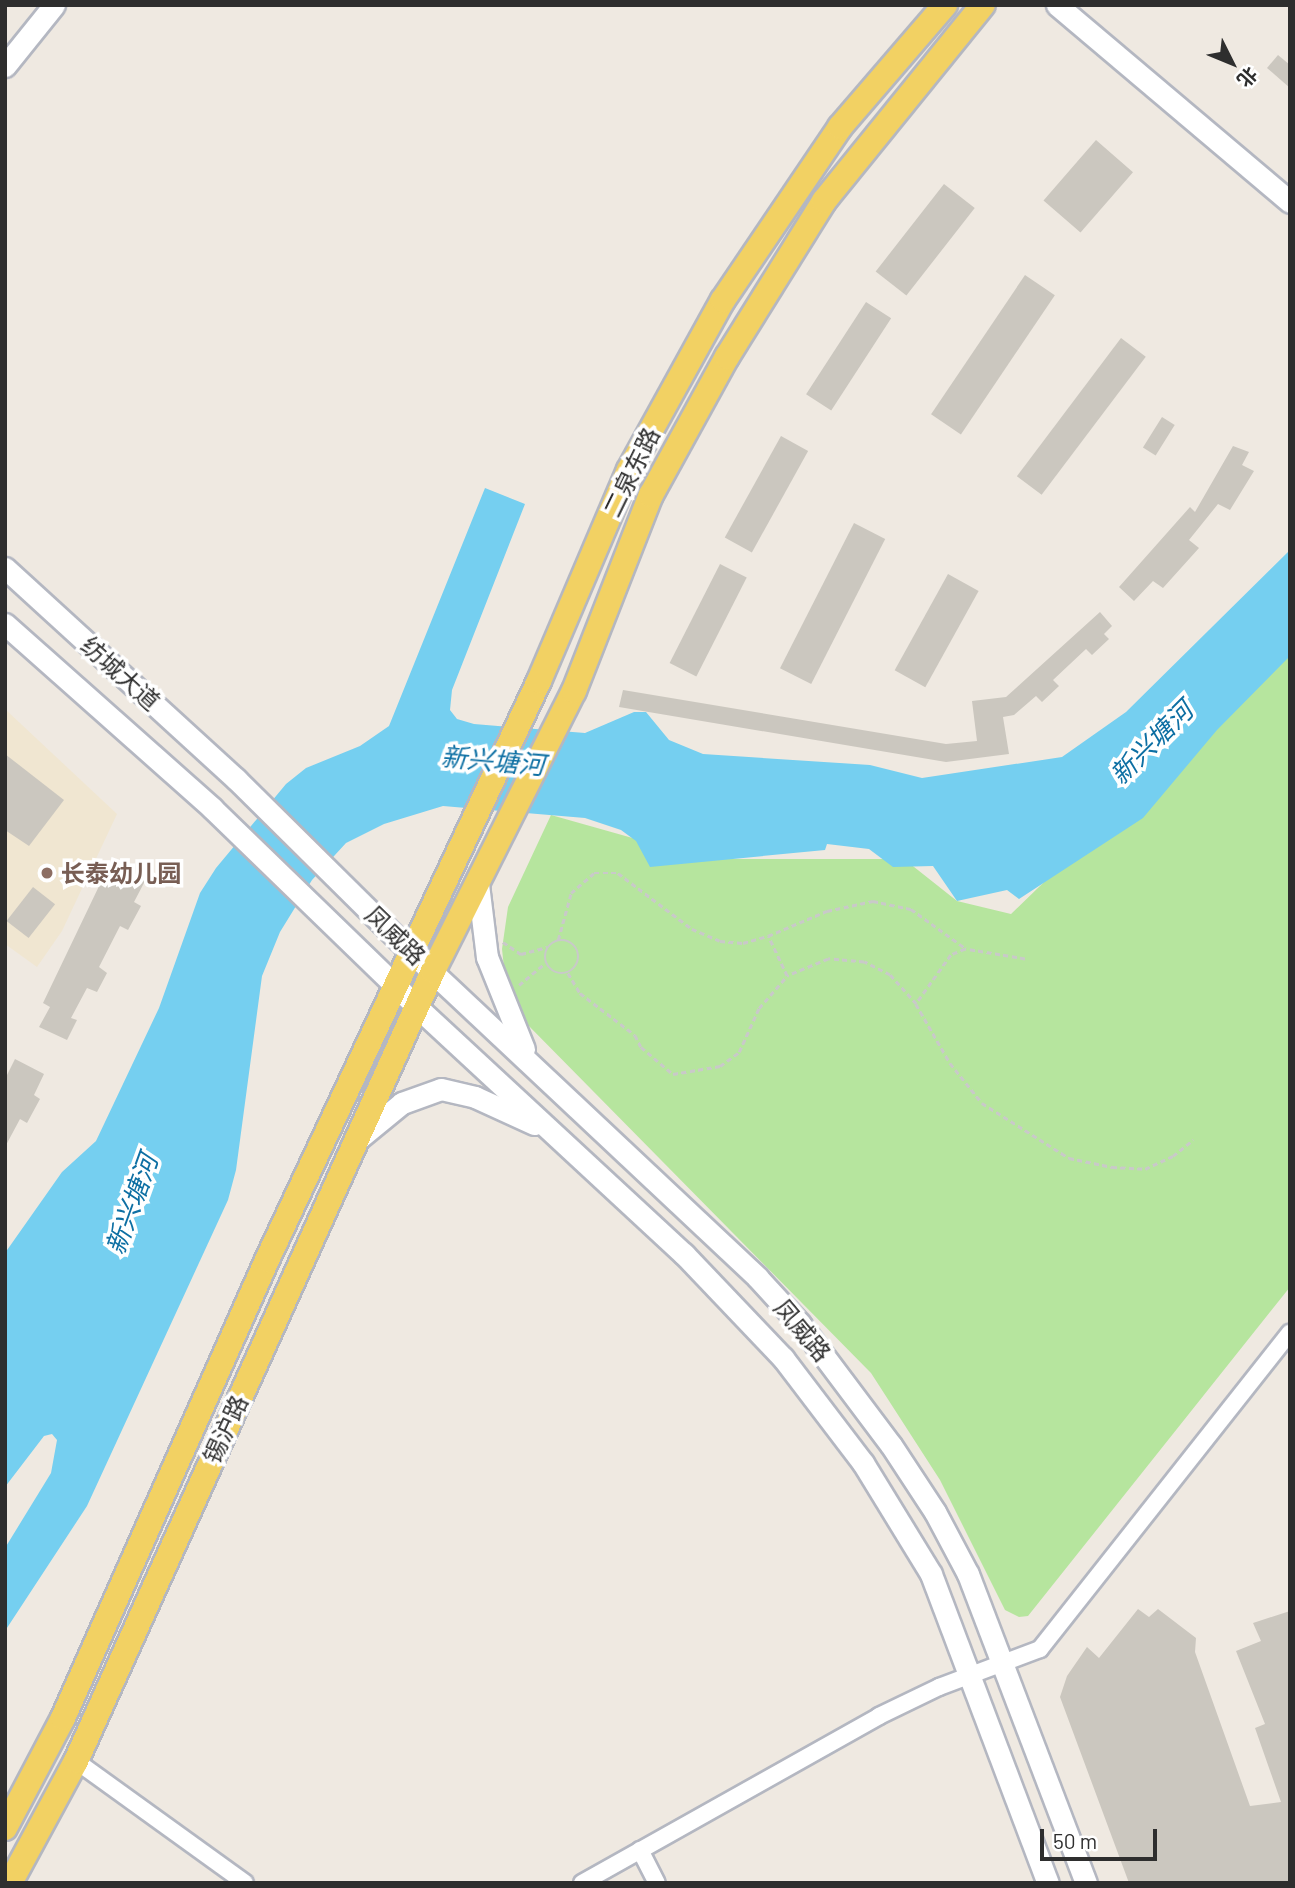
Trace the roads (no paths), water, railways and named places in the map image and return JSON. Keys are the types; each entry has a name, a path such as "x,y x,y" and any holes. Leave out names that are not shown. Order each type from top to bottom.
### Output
{"main road":[{"path":"5,66 54,5"},
{"name":"二泉东路","path":"395,985 409,950 443,885 539,681 629,470 723,300 840,127 945,5"},
{"name":"二泉东路","path":"433,971 574,691 650,495 727,357 824,201 983,5"},
{"path":"1057,5 1290,202"},
{"name":"纺城大道","path":"5,568 236,779 354,894"},
{"name":"纺城大道","path":"5,624 212,808 331,924"},
{"path":"478,884 486,957 502,1002 533,1066"},
{"name":"凤威路","path":"354,894 409,950 757,1277 843,1378 935,1512 968,1574 1004,1661 1086,1883"},
{"name":"凤威路","path":"331,924 732,1300 827,1413 901,1521 931,1574 1048,1883"},
{"name":"锡沪路","path":"10,1883 76,1761 433,971"},
{"name":"锡沪路","path":"5,1828 63,1717 395,985"},
{"path":"356,1141 402,1102 441,1089 475,1097 553,1133"}],"street":[{"path":"582,1883 879,1716 969,1675 1040,1649 1290,1332"},
{"path":"76,1761 245,1883"},
{"path":"640,1850 657,1883"}],"water":[{"name":"新兴塘河","path":"485,488 525,504 452,690 450,710 457,719 474,724 585,733 634,712 646,712 669,740 703,754 870,765 922,778 1062,757 1126,712 1290,550 1290,656 1217,730 1143,818 1019,899 1007,890 957,901 933,866 893,867 869,849 827,844 825,850 650,867 636,841 621,830 585,818 443,806 384,824 346,843 312,880 280,932 262,976 236,1170 228,1200 87,1506 5,1631 5,1548 51,1473 57,1440 52,1434 44,1436 5,1487 5,1253 62,1172 96,1141 159,1008 200,893 216,868 286,784 306,768 360,746 389,726"}],"place":[{"name":"长泰幼儿园","path":"47,873"}]}
